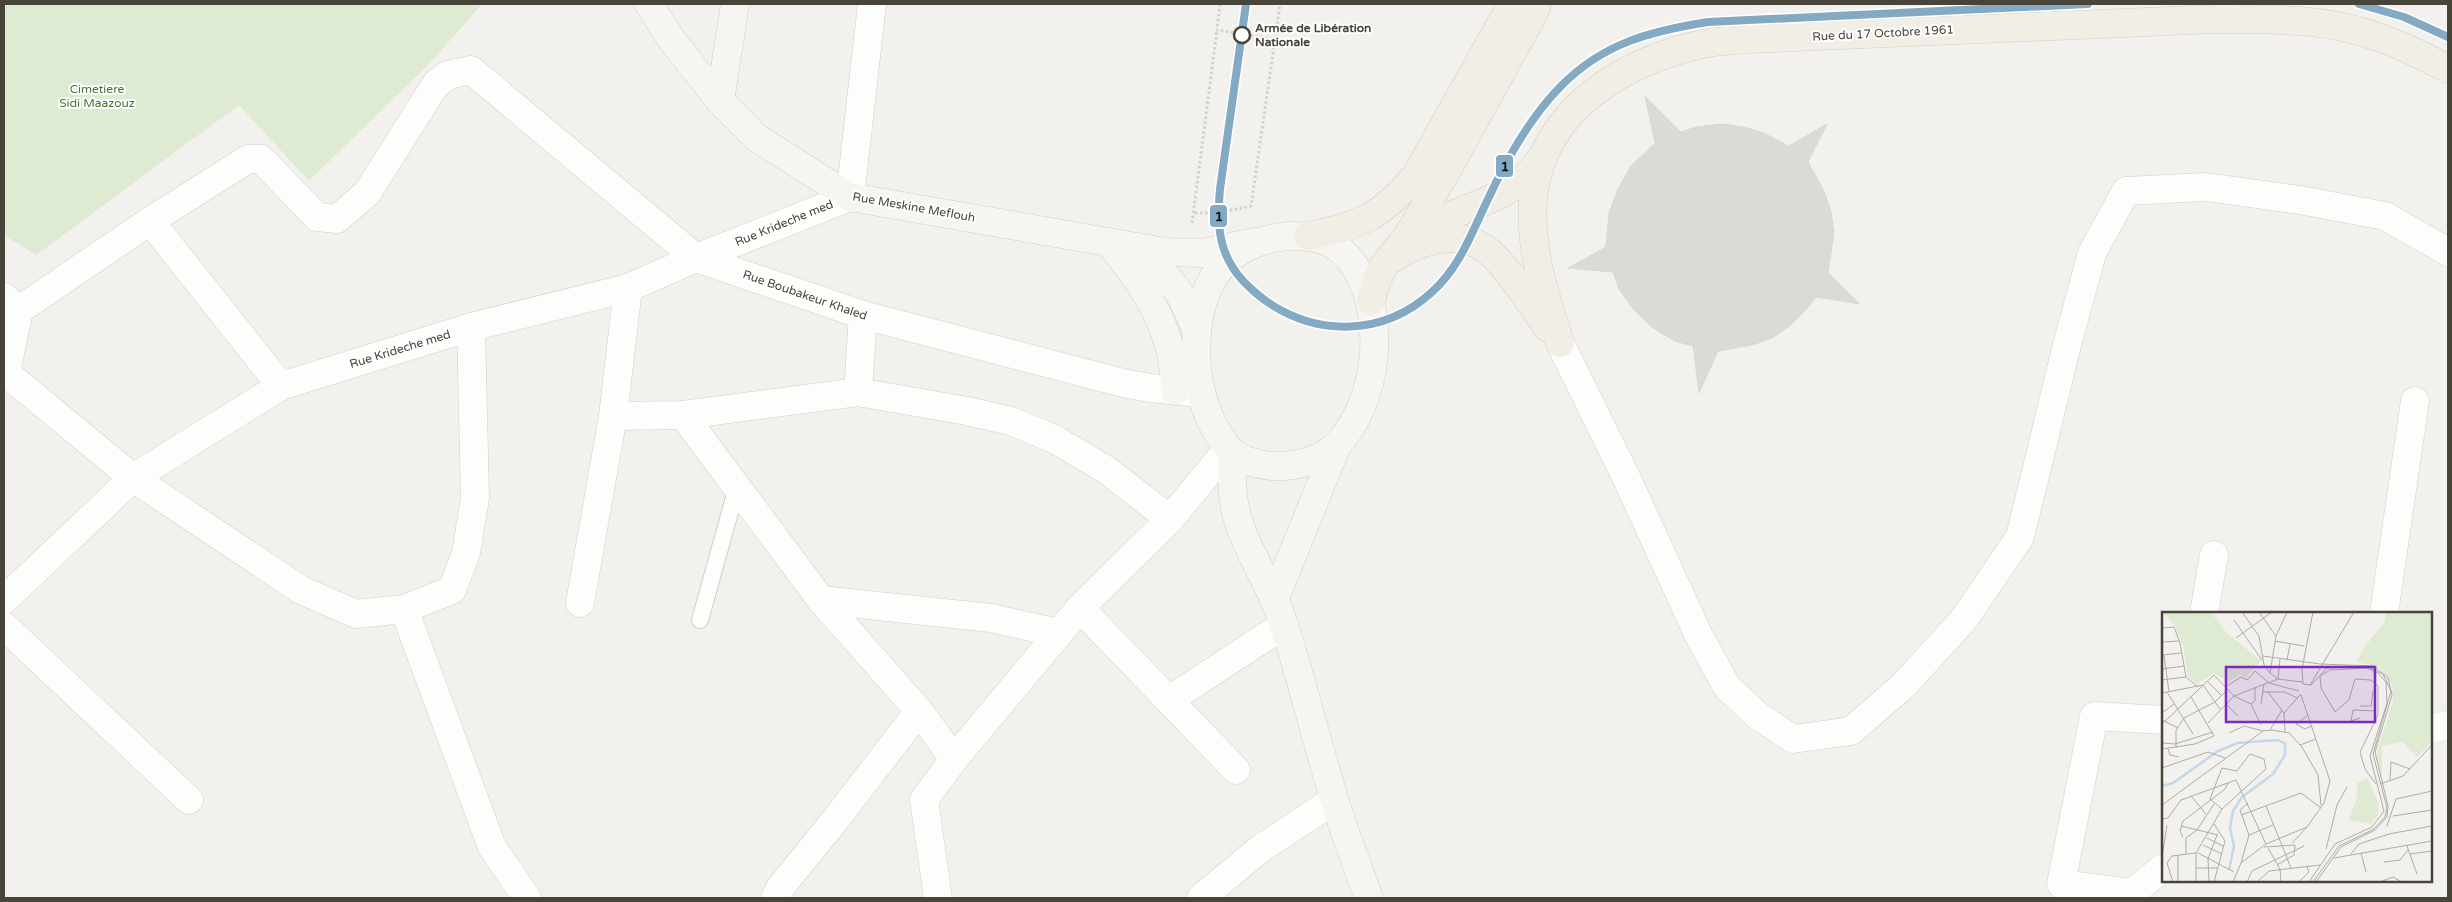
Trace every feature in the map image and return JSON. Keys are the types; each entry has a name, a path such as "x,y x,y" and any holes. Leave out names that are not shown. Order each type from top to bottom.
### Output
{"main road":[{"name":"Rue Meskine Meflouh","path":"650,4 672,39 720,101 757,138 850,197 1184,254 1203,253 1287,236 1308,236 1328,241 1343,251 1362,279 1371,301 1375,326 1375,349 1368,382 1353,423 1337,444"},
{"path":"720,101 735,4"},
{"path":"1308,236 1348,227 1365,220 1383,210 1400,195 1416,175 1512,4"},
{"path":"1371,301 1384,265 1406,238 1445,174 1536,11 1537,4"},
{"name":"Rue du 17 Octobre 1961","path":"1560,344 1545,295 1537,258 1533,223 1534,191 1544,156 1556,132 1574,109 1630,69 1655,58 1705,43 1749,39 2206,19 2272,19 2324,24 2375,35 2448,69"},
{"path":"1406,238 1427,224 1505,192 1523,180 1544,156"},
{"path":"1384,265 1403,251 1422,241 1453,240 1468,242 1485,249 1497,260 1560,344"},
{"name":"Rue Meskine Meflouh","path":"1108,242 1151,263 1170,278 1183,298 1198,336"},
{"path":"1108,242 1135,276 1166,332 1188,392 1231,452 1254,463 1287,466 1322,455 1337,444"},
{"path":"1188,392 1196,359 1202,302 1211,282 1229,259 1254,242"},
{"path":"1275,598 1337,444"},
{"path":"1231,452 1234,510 1253,559 1275,598 1334,800 1369,898"}],"street":[{"path":"850,197 872,4"},
{"name":"Rue Boubakeur Khaled","path":"150,221 248,159 261,159 317,217 337,219 367,193 436,84 448,75 471,70 696,258 864,315 1123,383 1188,392"},
{"path":"1560,344 1627,479 1699,636 1728,687 1757,715 1793,739 1851,730 1904,685 1964,619 2020,537 2067,345 2092,253 2126,191 2206,187 2300,200 2385,216 2448,252"},
{"name":"Rue Krideche med","path":"4,600 133,478 281,386 471,327 628,288 696,258 850,197"},
{"path":"281,386 150,221 11,304 5,374 133,478 301,590 356,614 404,609 452,590 466,552 475,498 471,327"},
{"path":"580,603 612,416 628,288"},
{"path":"858,392 864,315"},
{"path":"612,416 683,415 858,392 966,410 1011,421 1056,440 1105,469 1170,518"},
{"path":"2384,612 2416,401"},
{"path":"683,415 821,600 919,711 954,759"},
{"path":"938,898 924,800 954,759 1080,608 1170,518 1231,452"},
{"path":"2204,612 2214,555"},
{"path":"821,600 991,618 1058,633"},
{"path":"1080,608 1236,770"},
{"path":"404,609 492,847 527,898"},
{"path":"1169,700 1284,625"},
{"path":"4,626 189,800"},
{"path":"775,898 780,888 919,711"},
{"path":"2162,720 2094,716 2061,884 2132,893 2162,869"},
{"path":"2432,729 2448,724"},
{"path":"1201,898 1260,849 1334,800"}],"lane":[{"path":"700,620 737,488"}],"path":[{"path":"1184,254 1195,213 1220,4"},
{"path":"1195,213 1218,213 1251,206 1280,4"},
{"path":"1217,30 1275,39"}],"green space":[{"name":"Cimetiere Sidi Maazouz","path":"4,4 482,4 430,63 309,181 239,105 36,255 4,235"}],"building":[{"path":"1645,96 1681,132 1696,127 1722,124 1744,127 1764,133 1789,146 1827,124 1808,162 1824,191 1831,212 1834,233 1828,273 1860,304 1816,297 1790,326 1772,338 1752,345 1718,351 1699,393 1693,346 1675,341 1653,328 1634,310 1619,289 1613,272 1568,268 1606,247 1609,213 1618,189 1631,166 1655,143"}],"transit line":[{"name":"1","path":"1246,4 1220,189 1219,225 1224,251 1240,277 1266,301 1286,313 1307,321 1329,326 1350,327 1372,324 1393,317 1413,306 1442,282 1458,260 1511,153 1550,97 1578,71 1595,59 1629,41 1667,30 1708,22 2088,4"},
{"name":"1","path":"2359,4 2404,17 2448,37"}],"place":[{"name":"Armée de Libération Nationale","path":"1242,35"}]}
